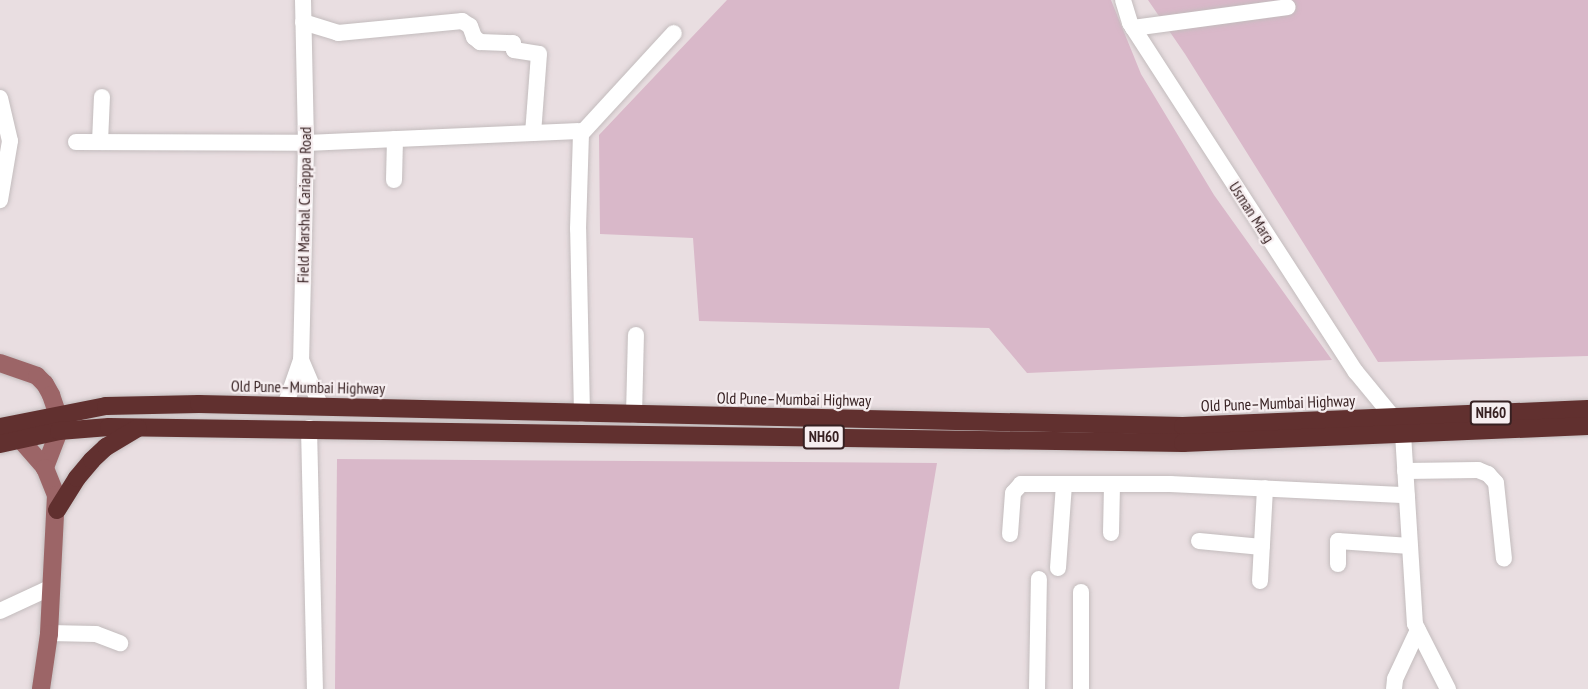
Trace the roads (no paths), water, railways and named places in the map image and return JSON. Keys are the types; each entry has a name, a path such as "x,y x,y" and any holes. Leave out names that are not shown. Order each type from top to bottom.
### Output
{"highway":[{"name":"Old Pune–Mumbai Highway","path":"0,444 13,430 59,423 106,406 199,404 321,406 582,414 1183,426 1588,409"},
{"name":"Old Pune–Mumbai Highway","path":"59,423 138,428 309,428 1183,443 1588,426"},
{"path":"57,510 77,478 92,460 106,447 138,428"}],"main road":[{"path":"0,363 37,376 45,384 59,423 45,468"},
{"path":"13,430 45,468 54,485 57,510 50,633 41,689"}],"street":[{"name":"Field Marshal Cariappa Road","path":"303,0 306,143 301,360 321,406"},
{"name":"Usman Marg","path":"1123,0 1133,28 1356,372 1393,417"},
{"path":"1133,28 1235,7 1288,8"},
{"path":"303,22 338,33 462,21 470,26 474,37 480,42 513,42 514,50 539,54 533,134"},
{"path":"582,414 578,229 579,156 582,131 674,33"},
{"path":"100,142 102,97"},
{"path":"0,98 10,141 0,200"},
{"path":"76,142 306,143 582,131"},
{"path":"394,180 395,139"},
{"path":"634,415 636,335"},
{"path":"285,406 301,360"},
{"path":"309,428 315,689"},
{"path":"1403,434 1415,624 1448,689"},
{"path":"1405,471 1478,470 1488,474 1496,483 1504,559"},
{"path":"1058,568 1064,484"},
{"path":"1010,534 1013,493 1017,486 1112,484 1407,495"},
{"path":"1111,533 1112,484"},
{"path":"1260,580 1265,488"},
{"path":"1338,564 1338,541 1410,546"},
{"path":"1199,542 1262,547"},
{"path":"1037,689 1039,579"},
{"path":"0,610 52,587"},
{"path":"1081,592 1081,689"},
{"path":"1394,689 1395,680 1418,630"},
{"path":"50,633 96,634 120,643"}]}
